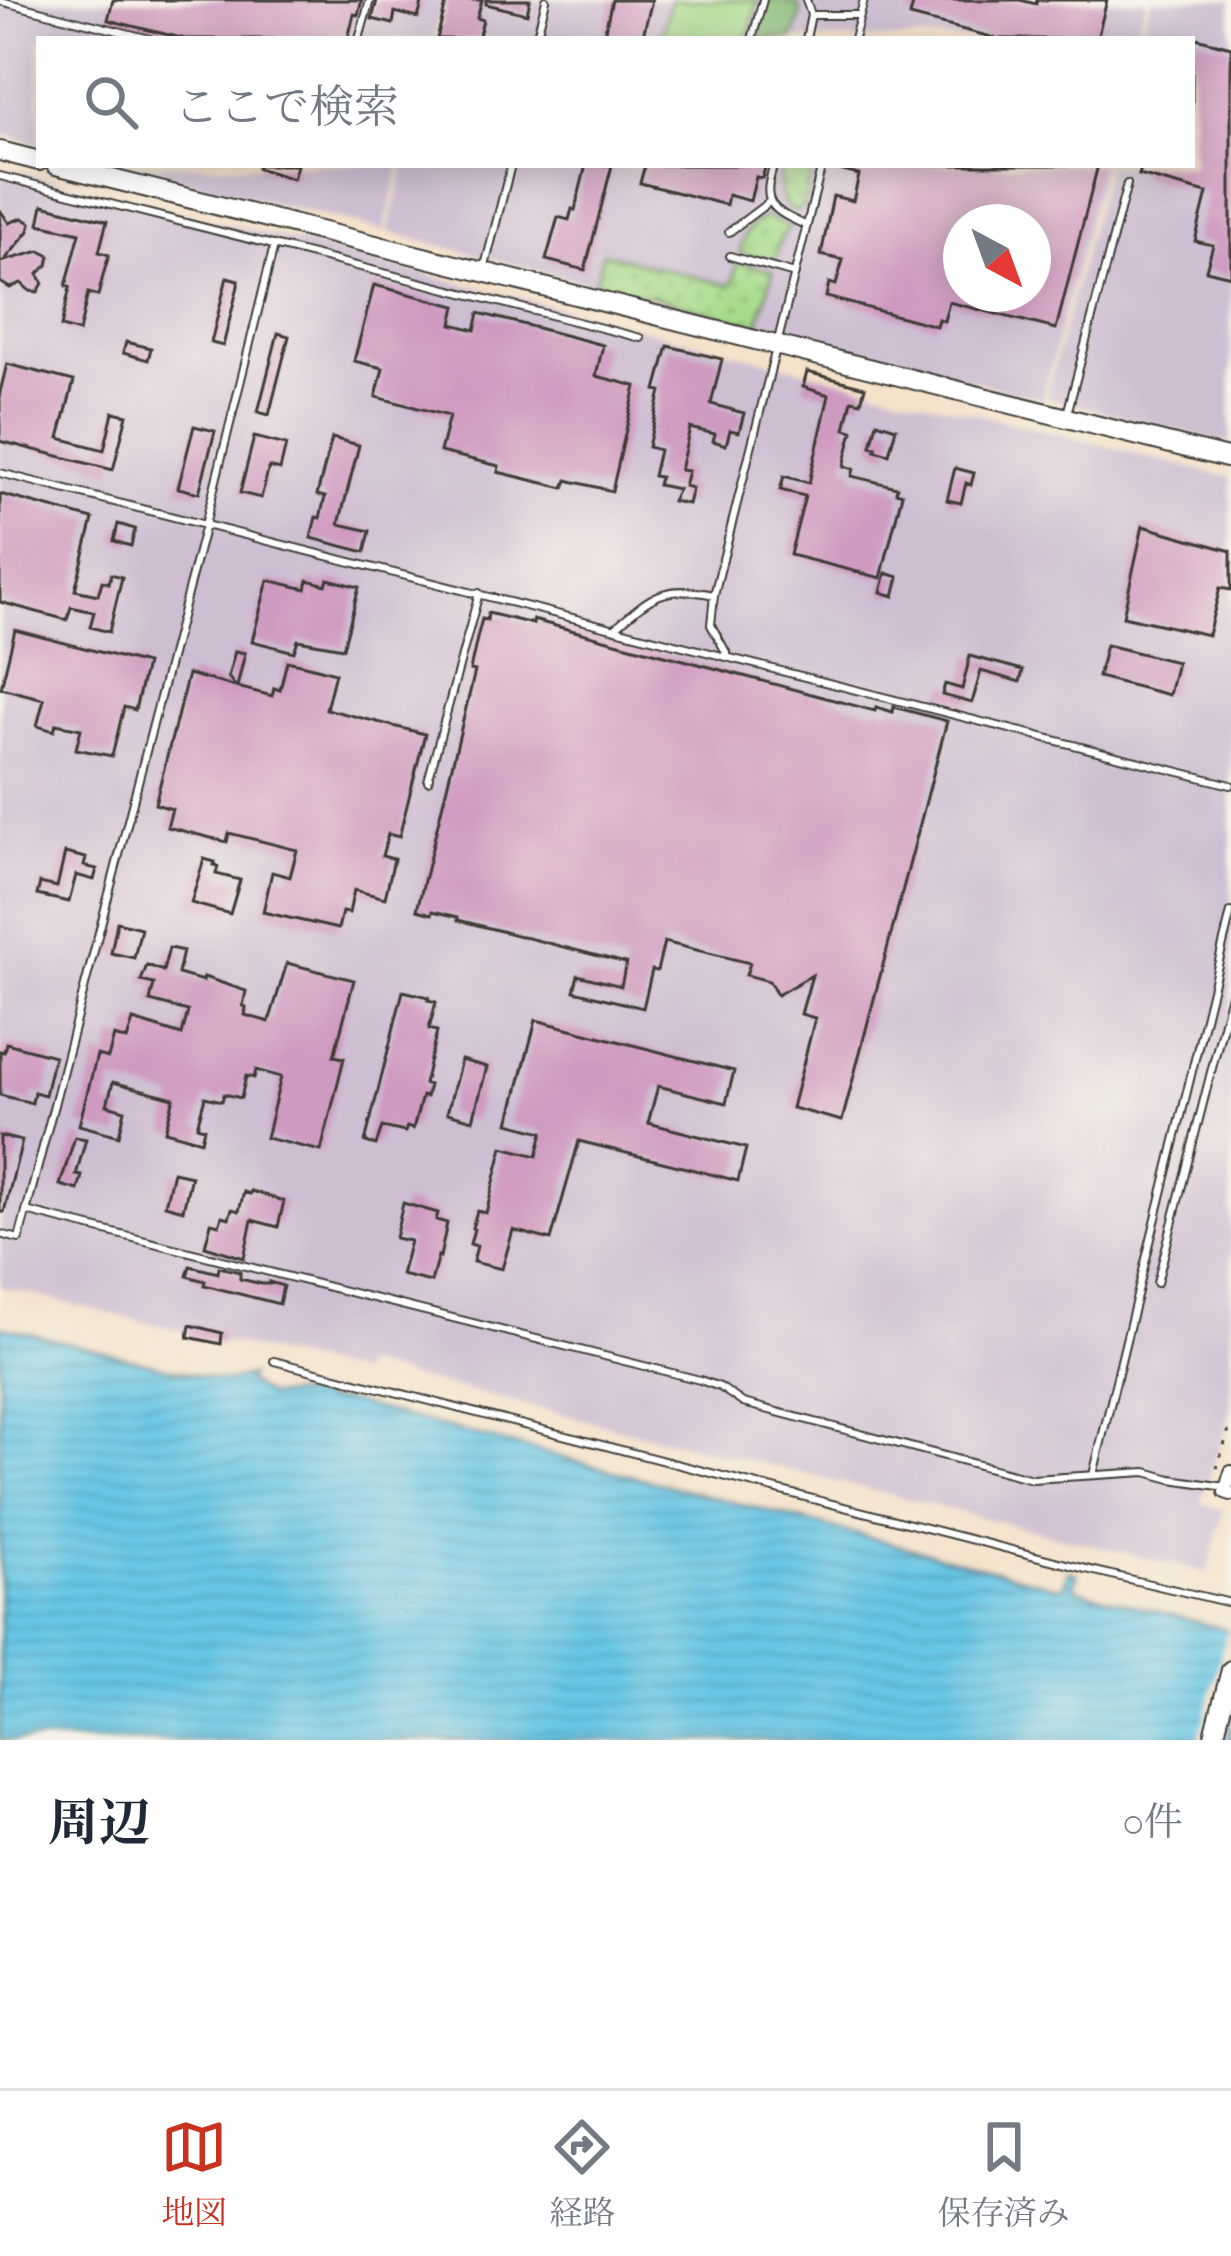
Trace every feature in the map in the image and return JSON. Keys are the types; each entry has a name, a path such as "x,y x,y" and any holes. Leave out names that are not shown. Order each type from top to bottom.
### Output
{"street":[{"path":"0,151 36,160"},
{"path":"68,168 1231,460"},
{"path":"1213,1740 1231,1670"}],"lane":[{"path":"360,36 370,0"},
{"path":"537,36 546,0"},
{"path":"753,36 763,0"},
{"path":"855,36 864,0"},
{"path":"0,1 138,36"},
{"path":"803,1 811,15 807,36"},
{"path":"811,15 860,15"},
{"path":"484,271 510,168"},
{"path":"773,168 766,188 769,202 807,226"},
{"path":"729,657 711,625 714,595 821,168"},
{"path":"0,176 641,338"},
{"path":"1066,417 1127,184"},
{"path":"729,232 769,202"},
{"path":"0,1234 19,1239 274,246"},
{"path":"730,256 794,274"},
{"path":"0,473 1231,784"},
{"path":"614,628 662,592 714,595"},
{"path":"428,781 479,593"},
{"path":"1093,1475 1231,912"},
{"path":"1157,1282 1231,994"},
{"path":"26,1211 700,1380 742,1403 1032,1480 1146,1472 1230,1484"},
{"path":"274,1361 1231,1603"}],"shaded area":[{"path":"0,0 443,0 434,36 36,36 36,143 0,134"},
{"path":"447,0 1146,0 1137,36 438,36"},
{"path":"1151,0 1231,0 1231,444 1046,397 1106,168 1195,168 1195,36 1141,36"},
{"path":"0,167 1231,478 1231,1411 1201,1502 1223,1510 1208,1573 362,1365 359,1374 0,1287"},
{"path":"134,168 400,168 384,231"},
{"path":"404,168 1102,168 1042,399 388,232"}],"green space":[{"path":"671,0 758,0 749,36 662,36"},
{"path":"768,0 799,6 794,36 756,36"},
{"path":"783,168 812,168 803,207 795,212 782,198"},
{"path":"768,217 790,227 781,237 775,262 740,253 748,230"},
{"path":"603,253 731,286 738,262 773,271 758,325 596,282"}],"water":[{"path":"0,1326 224,1382 250,1376 247,1382 268,1396 317,1394 326,1401 340,1400 1063,1588 1068,1571 1077,1574 1074,1589 1231,1631 1231,1740 0,1740"}],"pier":[{"path":"1229,1624 1231,1717 1225,1740 1199,1740"}],"building":[{"path":"113,0 362,0 349,36 173,36 108,20"},
{"path":"377,0 423,0 418,18 395,12 393,24 372,19"},
{"path":"447,0 482,0 479,36 438,36"},
{"path":"486,0 530,0 527,14 486,4"},
{"path":"612,0 652,0 643,36 604,36"},
{"path":"914,0 1036,4 1037,0 1107,0 1098,36 987,36 910,16"},
{"path":"1195,38 1231,47 1231,276 1206,270 1213,245 1195,241 1207,193 1139,175 1141,168 1195,168"},
{"path":"257,168 296,168 293,179"},
{"path":"585,168 611,168 585,270 546,260 558,217 569,220"},
{"path":"644,168 765,168 762,178 756,177 750,201 728,195 726,205 640,183"},
{"path":"836,168 1097,168 1056,329 989,312 1051,312 1051,204 943,204 946,312 936,326 826,297 829,283 836,285 843,260 821,255 833,196 853,201 859,175"},
{"path":"43,205 107,221 99,252 109,255 98,296 88,293 79,332 61,327 80,233 39,224"},
{"path":"0,210 9,223 22,218 31,223 4,261 40,251 50,256 38,274 43,283 38,292 21,283 10,288 0,282"},
{"path":"227,277 238,280 238,286 223,346 211,343"},
{"path":"374,285 456,306 452,324 475,330 479,313 603,345 596,376 636,386 612,491 567,480 564,488 440,452 449,416 376,397 383,368 354,361"},
{"path":"278,333 289,336 269,415 258,412"},
{"path":"126,342 151,348 148,360 123,353"},
{"path":"668,346 722,359 711,404 744,413 739,432 730,430 726,445 713,441 715,434 690,428 680,470 688,471 684,486 692,488 688,504 672,501 678,489 658,485 660,477 653,476 659,450 648,447"},
{"path":"7,364 74,381 59,438 104,450 113,412 127,415 113,470 0,441 0,392"},
{"path":"807,372 865,387 861,402 852,400 845,429 853,431 844,466 854,469 852,476 897,487 896,492 902,494 881,578 790,555 805,496 780,490 784,476 809,483 829,395 803,387"},
{"path":"877,422 896,428 889,454 871,446"},
{"path":"194,426 215,431 199,493 178,488"},
{"path":"254,437 286,445 280,470 269,467 261,498 240,493"},
{"path":"332,438 359,445 339,524 370,531 365,552 311,538 325,497 317,495"},
{"path":"955,468 974,473 961,503 947,500"},
{"path":"0,494 93,519 75,590 98,595 102,581 109,583 111,574 122,577 109,632 90,627 94,612 71,607 67,620 0,602"},
{"path":"118,524 135,529 131,546 114,541"},
{"path":"1143,526 1231,551 1231,590 1220,588 1208,635 1123,616"},
{"path":"886,573 899,577 894,596 881,592"},
{"path":"328,579 359,587 343,648 298,640 294,652 252,641 268,580 306,589 308,580 326,585"},
{"path":"488,613 533,624 533,620 875,711 876,707 893,712 894,707 947,721 842,1121 792,1108 815,1018 801,1014 812,975 777,995 769,981 746,975 750,963 664,942 643,1008 574,991 578,975 621,986 626,963 417,910 475,671 470,670 478,634"},
{"path":"15,630 146,664 135,710 124,707 112,756 76,749 81,729 56,724 54,731 37,726 44,699 1,688"},
{"path":"1106,645 1177,662 1169,695 1098,677"},
{"path":"235,651 245,653 237,687 272,696 274,688 280,690 287,661 317,668 335,673 326,709 425,734 399,837 388,834 382,856 394,859 385,898 354,890 349,913 342,912 338,929 263,912 272,872 290,877 297,850 229,833 227,842 167,827 172,809 155,804 188,674 236,687 228,677"},
{"path":"970,656 1023,670 1020,682 981,671 972,703 942,695 945,684 962,689"},
{"path":"65,853 86,858 84,866 97,869 94,880 76,875 69,902 37,895 40,883 57,887"},
{"path":"204,859 215,862 216,874 240,880 230,914 191,903"},
{"path":"117,922 141,928 134,958 111,953"},
{"path":"169,948 183,951 178,974 246,991 245,1015 269,1022 287,963 354,980 334,1056 344,1058 321,1151 266,1138 281,1077 256,1070 254,1078 246,1076 241,1098 205,1097 197,1126 204,1128 201,1141 165,1131 174,1098 113,1082 107,1105 125,1110 119,1136 79,1125 97,1055 108,1058 114,1036 127,1040 133,1020 182,1035 188,1011 150,1001 154,984 141,981 147,965 163,971"},
{"path":"403,991 436,1002 429,1029 437,1031 424,1084 429,1085 413,1129 382,1127 376,1145 365,1142"},
{"path":"536,1020 734,1071 726,1103 658,1086 648,1123 746,1148 738,1181 579,1141 551,1240 513,1230 502,1269 473,1262 477,1246 470,1244 472,1228 477,1211 486,1213 503,1147 537,1156 543,1132 509,1123"},
{"path":"6,1043 54,1056 45,1095 34,1092 32,1103 0,1095 0,1051 4,1052"},
{"path":"461,1060 487,1067 473,1120 447,1113"},
{"path":"0,1136 22,1141 4,1212 0,1212"},
{"path":"75,1137 86,1139 76,1175 82,1176 78,1190 60,1185"},
{"path":"173,1172 191,1176 183,1210 165,1205"},
{"path":"244,1192 284,1201 278,1227 252,1220 244,1258 205,1246 211,1223 219,1225 232,1209 239,1211"},
{"path":"403,1203 438,1213 436,1220 447,1223 431,1282 401,1275 410,1241 395,1238"},
{"path":"190,1266 218,1273 219,1267 240,1272 240,1279 283,1286 279,1304 204,1285 205,1281 187,1276"},
{"path":"190,1325 222,1333 221,1344 188,1337"}]}
